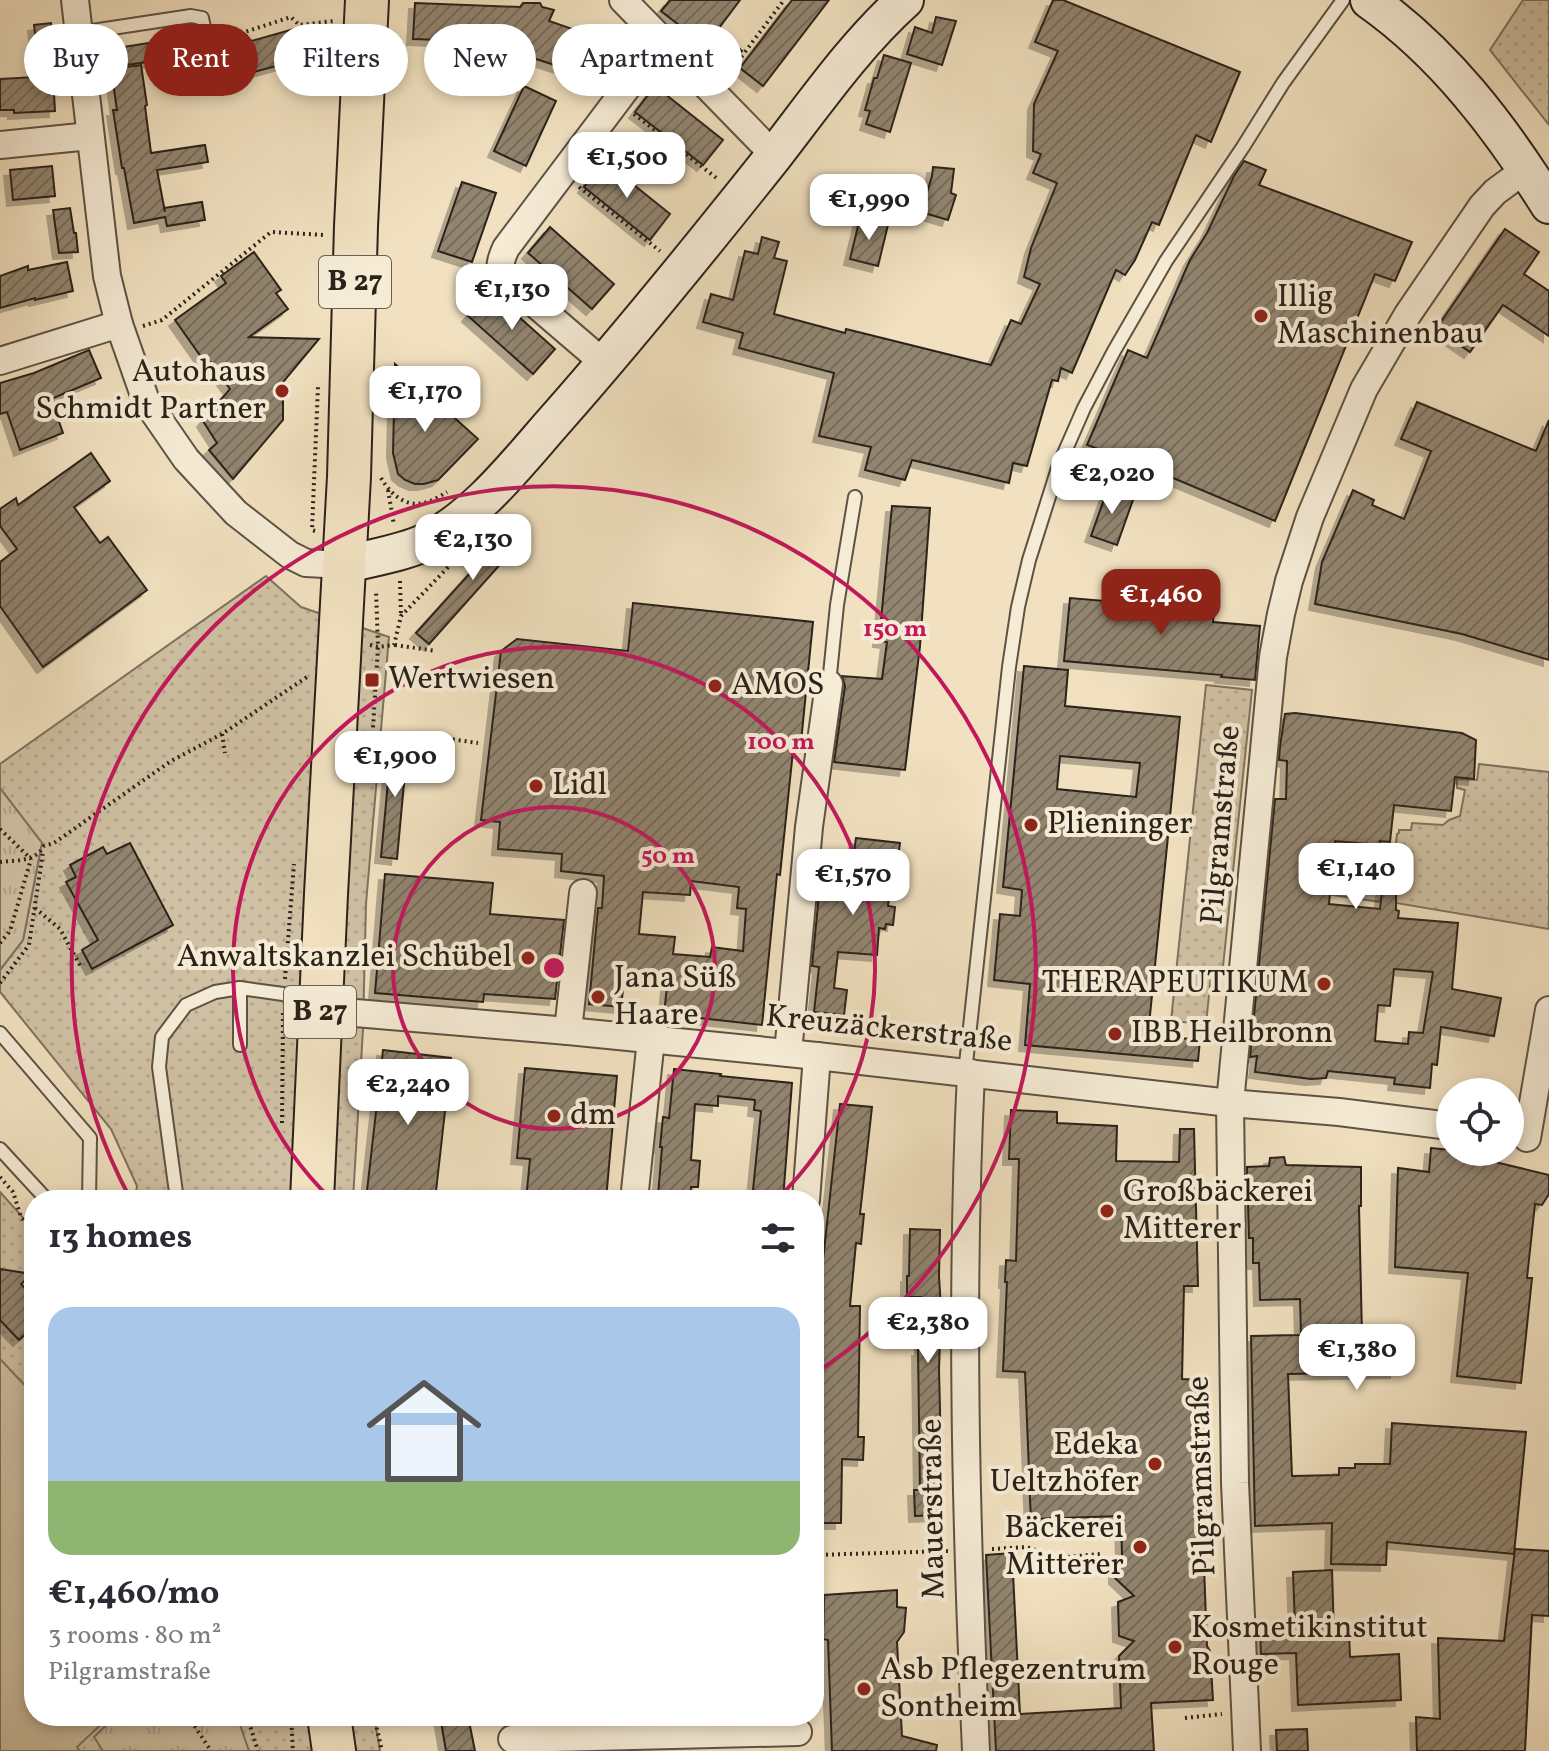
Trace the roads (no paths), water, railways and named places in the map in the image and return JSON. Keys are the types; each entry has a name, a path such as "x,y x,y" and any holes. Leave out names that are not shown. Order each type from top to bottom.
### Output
{"main road":[{"name":"B 27","path":"312,1190 320,1010 360,561 356,226 367,0"},
{"path":"330,1726 334,1751"}],"street":[{"path":"75,0 78,24"},
{"path":"623,0 646,24"},
{"path":"86,96 107,276 120,329 146,401 186,459 236,513 290,555 315,565 360,561 425,542 483,499 604,363 863,44 905,0"},
{"path":"1369,0 1421,44 1487,113 1549,205"},
{"path":"604,363 506,279 500,264 506,248 620,96"},
{"path":"715,96 774,155"},
{"path":"0,145 90,136"},
{"name":"Pilgramstraße","path":"1247,1751 1235,1483 1230,1103 1276,643 1289,581 1310,517 1364,389 1408,314 1482,206 1526,169"},
{"path":"0,361 120,329"},
{"path":"788,1053 809,827 829,684"},
{"path":"568,1031 583,893"},
{"name":"Kreuzäckerstraße","path":"320,1010 788,1053 1436,1124"},
{"path":"1529,1139 1549,1010"},
{"path":"635,1190 651,1039"},
{"path":"807,1190 817,1056"},
{"name":"Mauerstraße","path":"968,1073 964,1306 967,1550 976,1751"},
{"path":"512,1735 798,1733"}],"lane":[{"path":"968,1073 1006,695 1018,607 1029,560 1059,465 1084,408 1166,261 1283,83 1343,0"},
{"path":"128,26 191,16 202,18 203,24"},
{"path":"829,684 837,605 855,497"},
{"path":"176,1190 159,1067 162,1037 186,1005 215,992 240,988 283,994 320,1010"},
{"path":"240,988 240,1045"},
{"path":"0,1033 90,1138 89,1190"},
{"path":"0,1149 38,1190"}],"place":[{"name":"Illig Maschinenbau","path":"1261,316"},
{"name":"Autohaus Schmidt Partner","path":"282,391"},
{"name":"Wertwiesen","path":"372,680"},
{"name":"AMOS","path":"715,686"},
{"name":"Lidl","path":"536,786"},
{"name":"Plieninger","path":"1031,825"},
{"name":"Anwaltskanzlei Schübel","path":"528,958"},
{"name":"THERAPEUTIKUM","path":"1324,984"},
{"name":"Jana Süß Haare","path":"598,997"},
{"name":"IBB Heilbronn","path":"1115,1034"},
{"name":"dm","path":"554,1116"},
{"name":"Großbäckerei Mitterer","path":"1107,1211"},
{"name":"Edeka Ueltzhöfer","path":"1155,1464"},
{"name":"Bäckerei Mitterer","path":"1140,1547"},
{"name":"Kosmetikinstitut Rouge","path":"1175,1647"},
{"name":"Asb Pflegezentrum Sontheim","path":"864,1689"}]}
